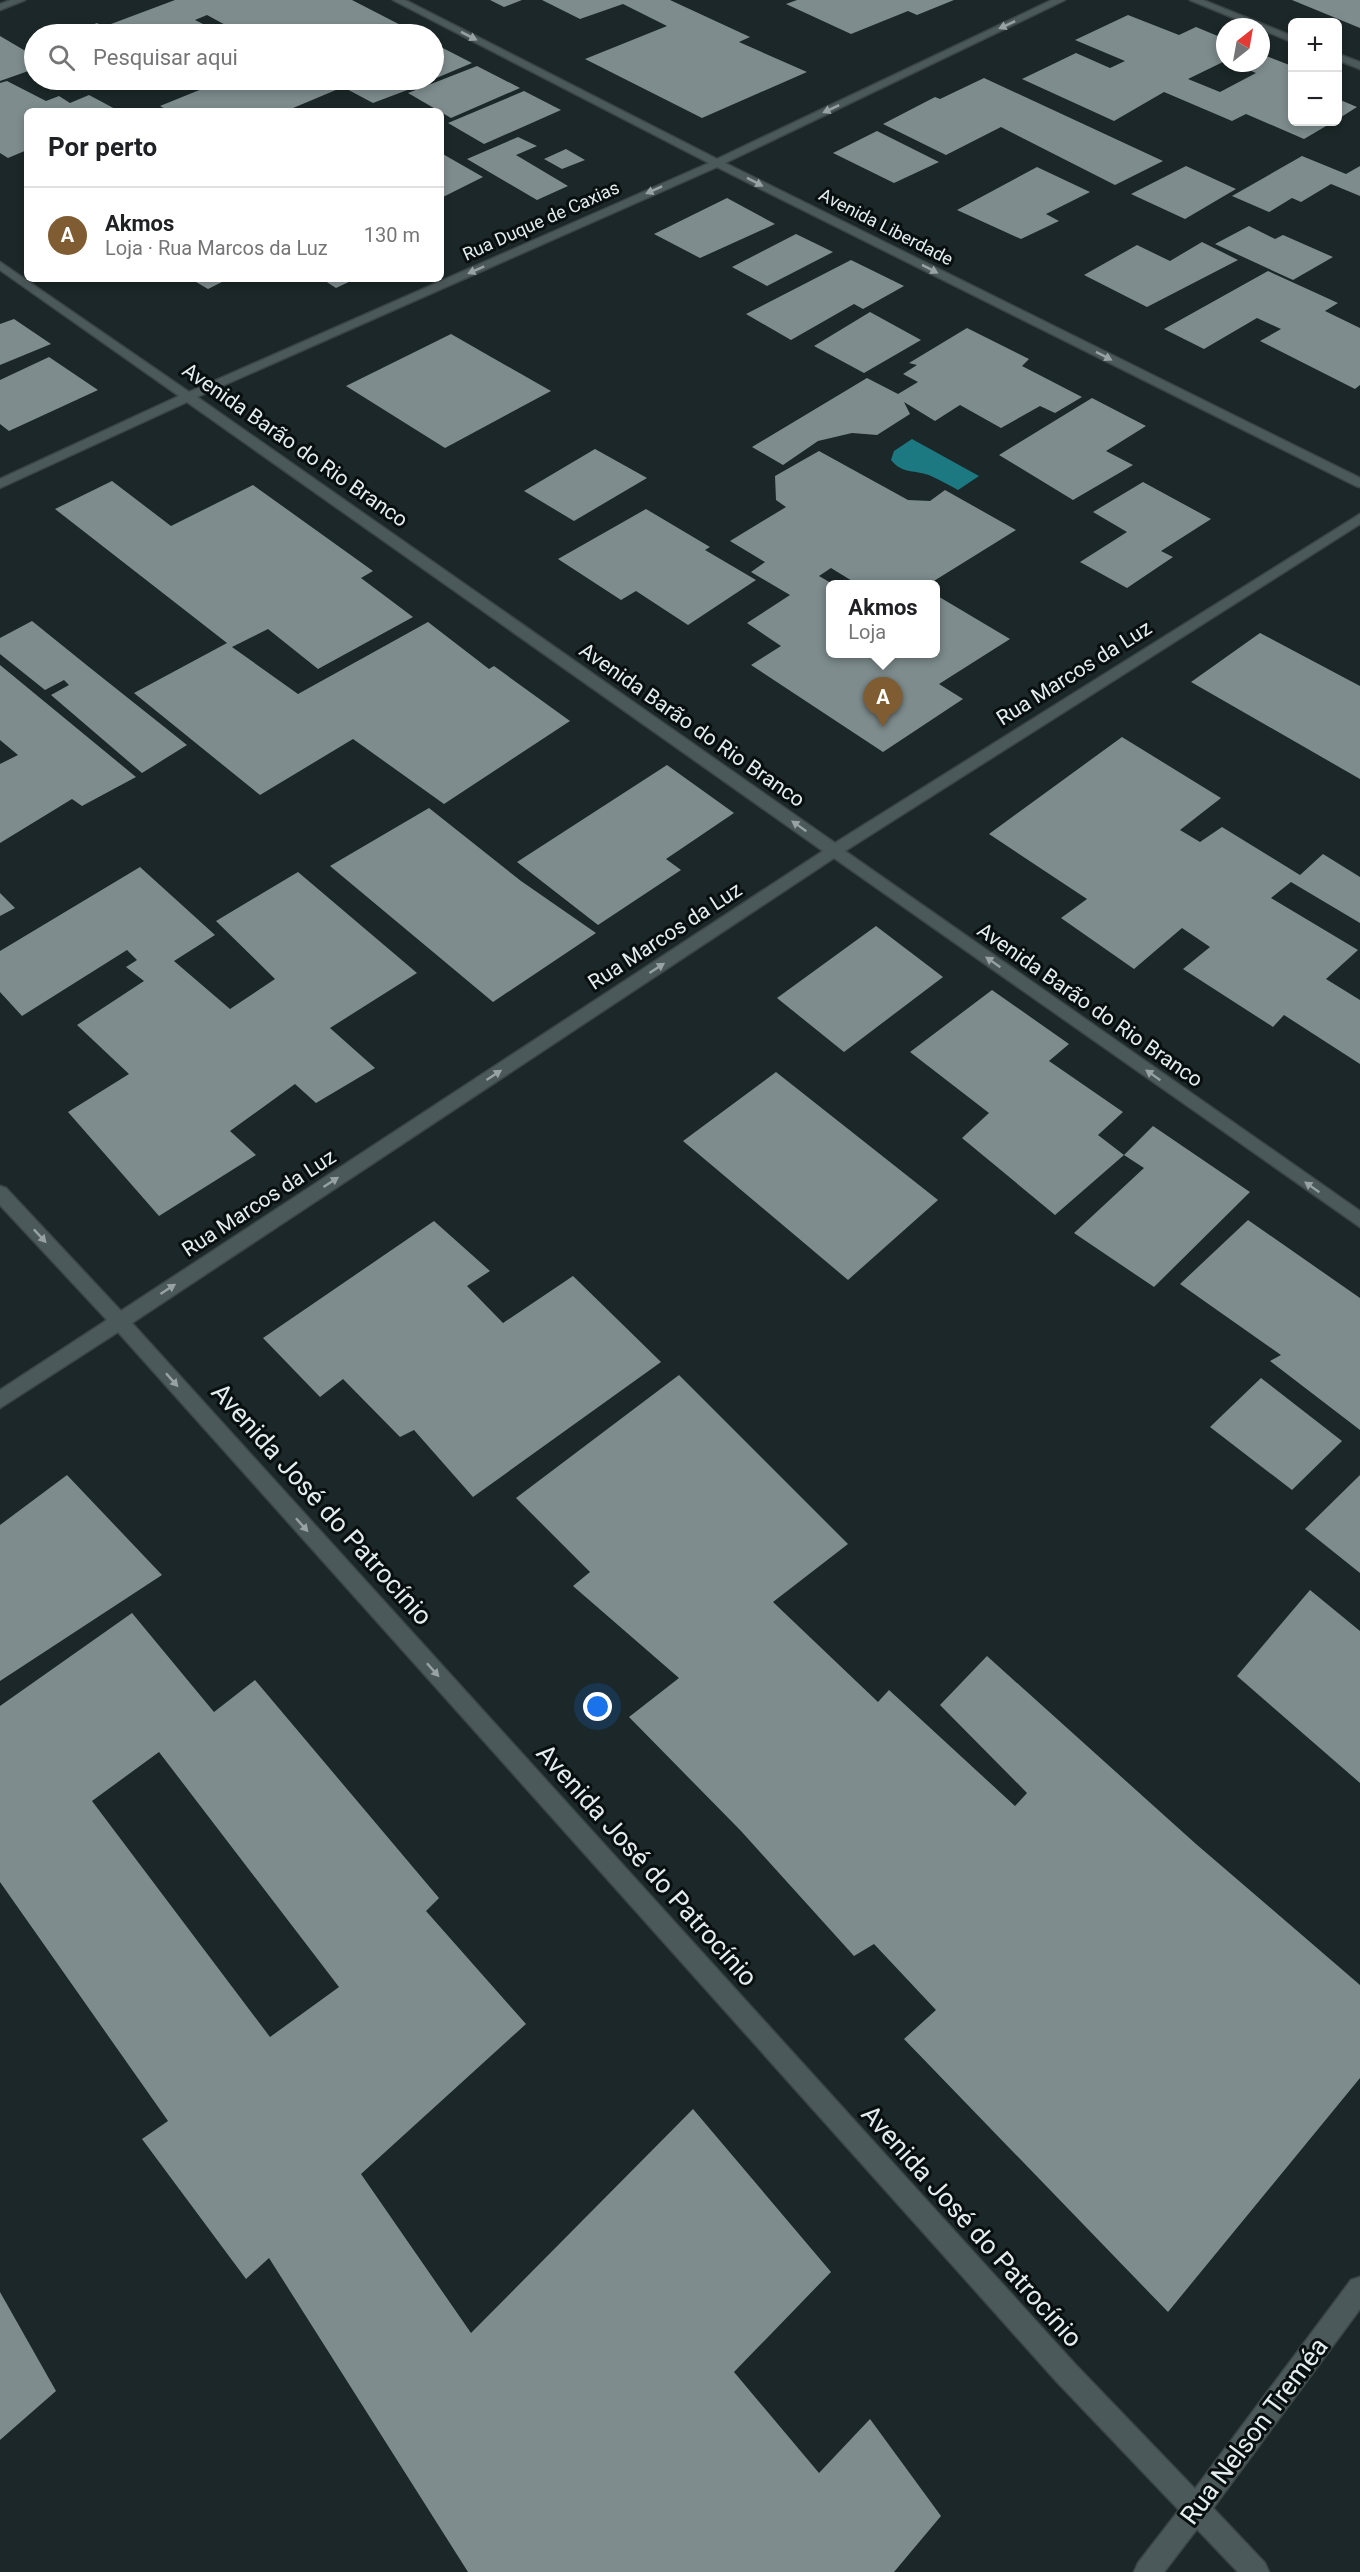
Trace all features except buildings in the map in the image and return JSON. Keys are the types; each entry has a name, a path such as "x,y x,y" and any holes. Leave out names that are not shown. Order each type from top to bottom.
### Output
{"street":[{"path":"0,7 20,0"},
{"name":"Avenida Liberdade","path":"398,0 717,163 1360,483"},
{"name":"Rua Duque de Caxias","path":"0,484 190,396 717,163 1060,0"},
{"path":"1195,0 1288,37"},
{"path":"1342,59 1360,66"},
{"name":"Avenida Barão do Rio Branco","path":"0,265 24,282"},
{"name":"Avenida Barão do Rio Branco","path":"25,282 1360,1220"},
{"name":"Rua Marcos da Luz","path":"0,1400 834,851 1360,518"},
{"name":"Avenida José do Patrocínio","path":"0,1193 119,1321 1058,2364 1256,2572"},
{"name":"Rua Nelson Treméa","path":"1147,2572 1360,2289"}],"water":[{"path":"912,439 979,476 958,490 931,476 900,468 891,460 894,451"}],"place":[{"name":"Akmos","path":"883,727"}]}
